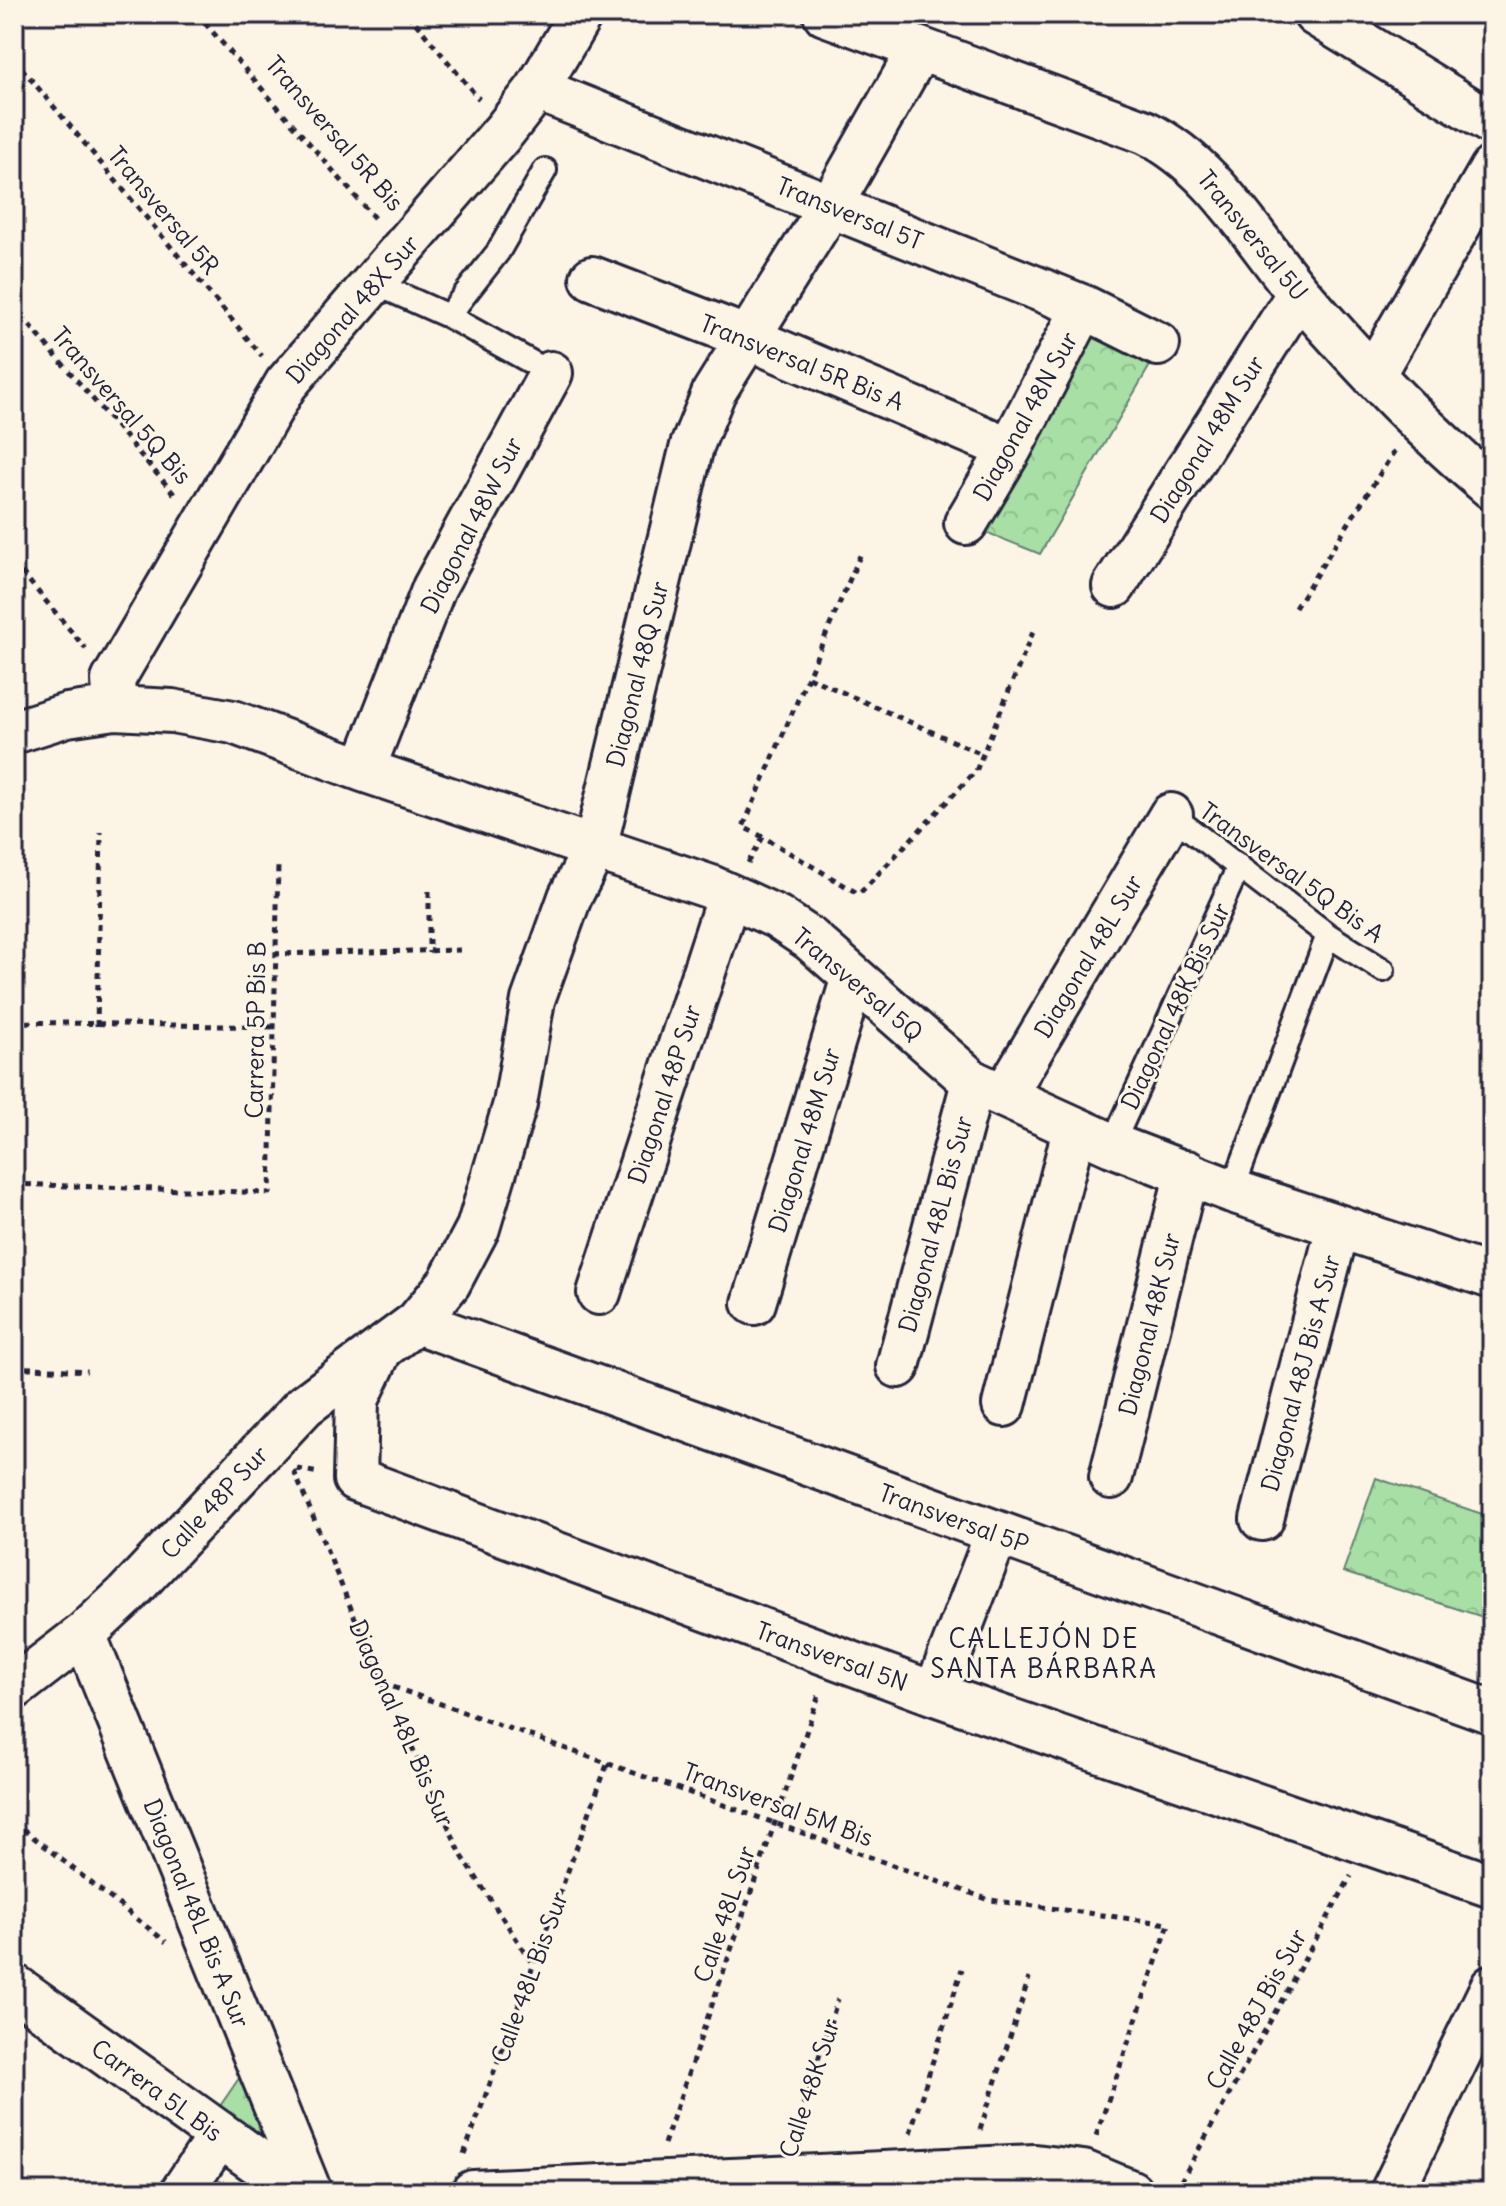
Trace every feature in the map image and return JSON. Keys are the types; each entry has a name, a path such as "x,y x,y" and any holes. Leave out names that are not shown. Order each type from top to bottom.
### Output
{"main road":[{"name":"Carrera 5L Bis","path":"14,1987 300,2192"}],"street":[{"name":"Diagonal 48X Sur","path":"114,694 202,526 286,384 505,130 537,89 581,14"},
{"name":"Transversal 5U","path":"825,14 1145,132 1173,146 1199,166 1299,293 1373,375 1415,419 1492,488"},
{"path":"1315,14 1492,123"},
{"name":"Diagonal 48Q Sur","path":"417,1322 449,1283 478,1228 515,1104 533,1000 570,897 595,848 692,446 714,392 831,205 919,50"},
{"name":"Transversal 5T","path":"537,89 1084,307 1158,344"},
{"path":"1373,375 1492,168"},
{"name":"Transversal 5R Bis A","path":"592,278 748,338 1010,449"},
{"name":"Diagonal 48M Sur","path":"1114,586 1299,293"},
{"name":"Diagonal 48N Sur","path":"966,523 1010,449 1084,307"},
{"name":"Diagonal 48W Sur","path":"363,770 434,588 551,373"},
{"name":"Transversal 5Q","path":"14,732 67,715 114,694 172,711 233,722 363,770 729,895 777,917 810,939 989,1089 1093,1138 1232,1191 1492,1277"},
{"name":"Diagonal 48L Sur","path":"989,1089 1171,815"},
{"name":"Diagonal 48P Sur","path":"599,1293 729,895"},
{"name":"Diagonal 48M Sur","path":"754,1303 853,977"},
{"name":"Diagonal 48L Bis Sur","path":"898,1366 989,1089"},
{"name":"Diagonal 48K Bis Sur","path":"1004,1405 1093,1138"},
{"name":"Diagonal 48K Sur","path":"1111,1477 1187,1172"},
{"name":"Diagonal 48J Bis A Sur","path":"1262,1519 1338,1227"},
{"name":"Calle 48P Sur","path":"14,1688 84,1634 126,1595 304,1406 417,1322"},
{"name":"Transversal 5P","path":"417,1322 1492,1712"},
{"path":"355,1479 357,1400 383,1346"},
{"name":"Transversal 5N","path":"355,1479 935,1694 1492,1886"},
{"path":"935,1694 997,1533"},
{"name":"Diagonal 48L Bis A Sur","path":"84,1634 310,2192"},
{"path":"1392,2192 1492,1987"},
{"path":"182,2192 220,2135"},
{"path":"467,2178 651,2183 1035,2166 1083,2172 1131,2192"}],"lane":[{"path":"448,316 498,252 545,170"},
{"path":"374,283 448,316 551,373"},
{"name":"Transversal 5Q Bis A","path":"1171,815 1328,935 1383,970"},
{"name":"Diagonal 48K Bis Sur","path":"1093,1138 1239,866"},
{"path":"1232,1191 1328,935"}],"path":[{"name":"Transversal 5R Bis","path":"197,14 402,250"},
{"path":"408,14 505,130"},
{"name":"Transversal 5R","path":"14,59 286,384"},
{"name":"Transversal 5Q Bis","path":"14,307 202,526"},
{"path":"1295,608 1415,419"},
{"path":"862,551 743,827 859,894 976,771 1035,627"},
{"path":"14,563 114,694"},
{"path":"808,677 982,754"},
{"path":"97,1026 101,832"},
{"path":"729,895 763,837"},
{"name":"Carrera 5P Bis B","path":"14,1184 270,1193 278,866"},
{"path":"429,891 429,953"},
{"path":"274,954 465,950"},
{"path":"14,1022 97,1026 275,1027"},
{"path":"14,1367 87,1371"},
{"name":"Diagonal 48L Bis Sur","path":"355,1479 292,1468 382,1683 462,1856 534,1966"},
{"name":"Calle 48L Sur","path":"651,2183 833,1656"},
{"name":"Transversal 5M Bis","path":"382,1683 990,1900 1169,1924 1083,2172"},
{"name":"Calle 48L Bis Sur","path":"467,2178 534,1966 608,1762"},
{"path":"14,1822 170,1945"},
{"name":"Calle 48J Bis Sur","path":"1175,2192 1370,1844"},
{"path":"898,2172 962,1969"},
{"path":"967,2169 1029,1978"},
{"name":"Calle 48K Sur","path":"779,2177 838,1999"}],"green space":[{"path":"1086,332 1152,362 1040,554 978,529"},
{"path":"1376,1478 1485,1515 1492,1495 1492,1620 1343,1572"},
{"path":"244,2071 280,2151 218,2109"}],"district":[{"name":"CALLEJÓN DE SANTA BÁRBARA","path":"1044,1653"}]}
